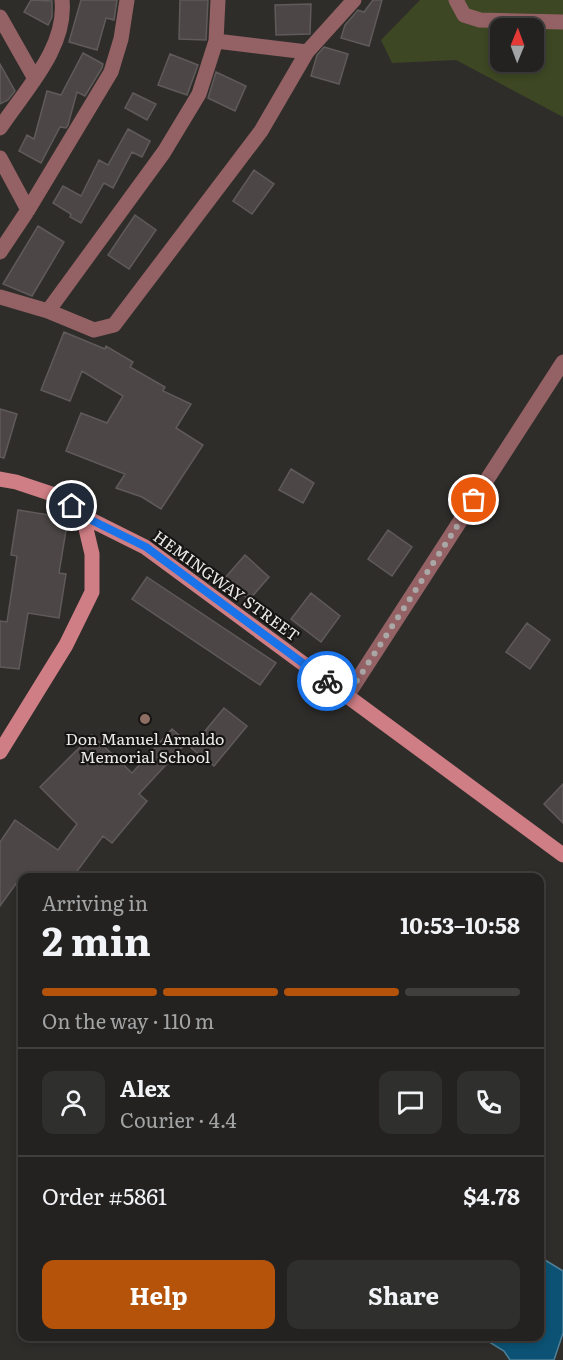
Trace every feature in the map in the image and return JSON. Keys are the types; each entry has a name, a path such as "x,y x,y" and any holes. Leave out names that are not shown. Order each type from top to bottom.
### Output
{"main road":[{"name":"HEMINGWAY STREET","path":"0,479 61,497 83,516 146,547 562,853"},
{"path":"0,752 66,645 92,592 92,554 83,516"}],"street":[{"path":"0,128 58,39 63,12 62,0"},
{"path":"0,252 111,72 121,39 127,0"},
{"path":"48,311 164,152 199,94 216,41 218,0"},
{"path":"0,297 48,311 94,330 114,325 261,131 307,52 354,0"},
{"path":"456,0 464,15 480,20 563,22"},
{"path":"0,16 34,77"},
{"path":"216,41 307,52"},
{"path":"0,158 28,210"},
{"path":"347,696 563,362"}],"green space":[{"path":"420,0 563,0 563,117 456,60 392,63 381,40"}],"water":[{"path":"544,1259 563,1271 563,1333 554,1360 510,1360 504,1351 488,1341 544,1341"}],"building":[{"path":"31,0 52,1 52,17 48,25 24,12"},
{"path":"81,0 117,0 114,20 106,18 97,50 69,42"},
{"path":"180,0 208,0 206,40 179,39"},
{"path":"373,0 382,0 369,46 341,38 345,25 358,10 364,12"},
{"path":"311,4 310,34 276,35 275,5"},
{"path":"324,47 348,54 339,84 311,76 317,55"},
{"path":"83,53 103,64 102,68 85,96 77,92 68,125 66,128 60,127 41,163 19,151 27,135 34,139 47,91 61,95"},
{"path":"170,54 198,65 187,95 158,85"},
{"path":"0,64 15,91 8,100 0,104"},
{"path":"216,72 246,86 235,111 208,98"},
{"path":"133,93 156,104 147,120 125,108"},
{"path":"128,129 150,141 142,157 132,152 113,188 104,183 81,223 70,217 71,214 53,203 63,186 81,196 99,160 108,165"},
{"path":"254,170 274,184 252,214 233,201"},
{"path":"135,215 156,230 129,269 108,255"},
{"path":"38,226 64,242 32,296 3,284"},
{"path":"64,332 105,349 106,346 133,362 130,367 165,387 163,391 191,404 176,428 203,445 161,509 142,497 116,488 125,474 66,451 81,413 107,423 123,396 82,371 70,401 41,390"},
{"path":"0,409 17,414 4,458 0,457"},
{"path":"291,469 314,483 303,503 279,490"},
{"path":"18,510 68,518 59,573 66,574 59,618 28,613 19,669 0,667 0,621 7,622 17,556 11,555"},
{"path":"388,530 412,547 392,576 368,559"},
{"path":"245,555 269,577 249,600 225,578"},
{"path":"147,577 276,663 260,685 132,599"},
{"path":"311,593 340,616 321,642 291,619"},
{"path":"527,623 550,640 530,669 506,652"},
{"path":"224,708 247,726 214,766 191,748"},
{"path":"172,729 187,742 139,794 147,801 112,843 103,836 76,873 18,873 18,881 0,906 0,842 15,820 58,850 77,824 40,787 92,735 132,773"},
{"path":"563,784 563,823 544,804"}],"way so far":[{"path":"327,681 347,696 474,500"}],"place":[{"name":"Don Manuel Arnaldo Memorial School","path":"145,719"}],"route":[{"path":"72,506 83,516 146,547 327,681"}]}
